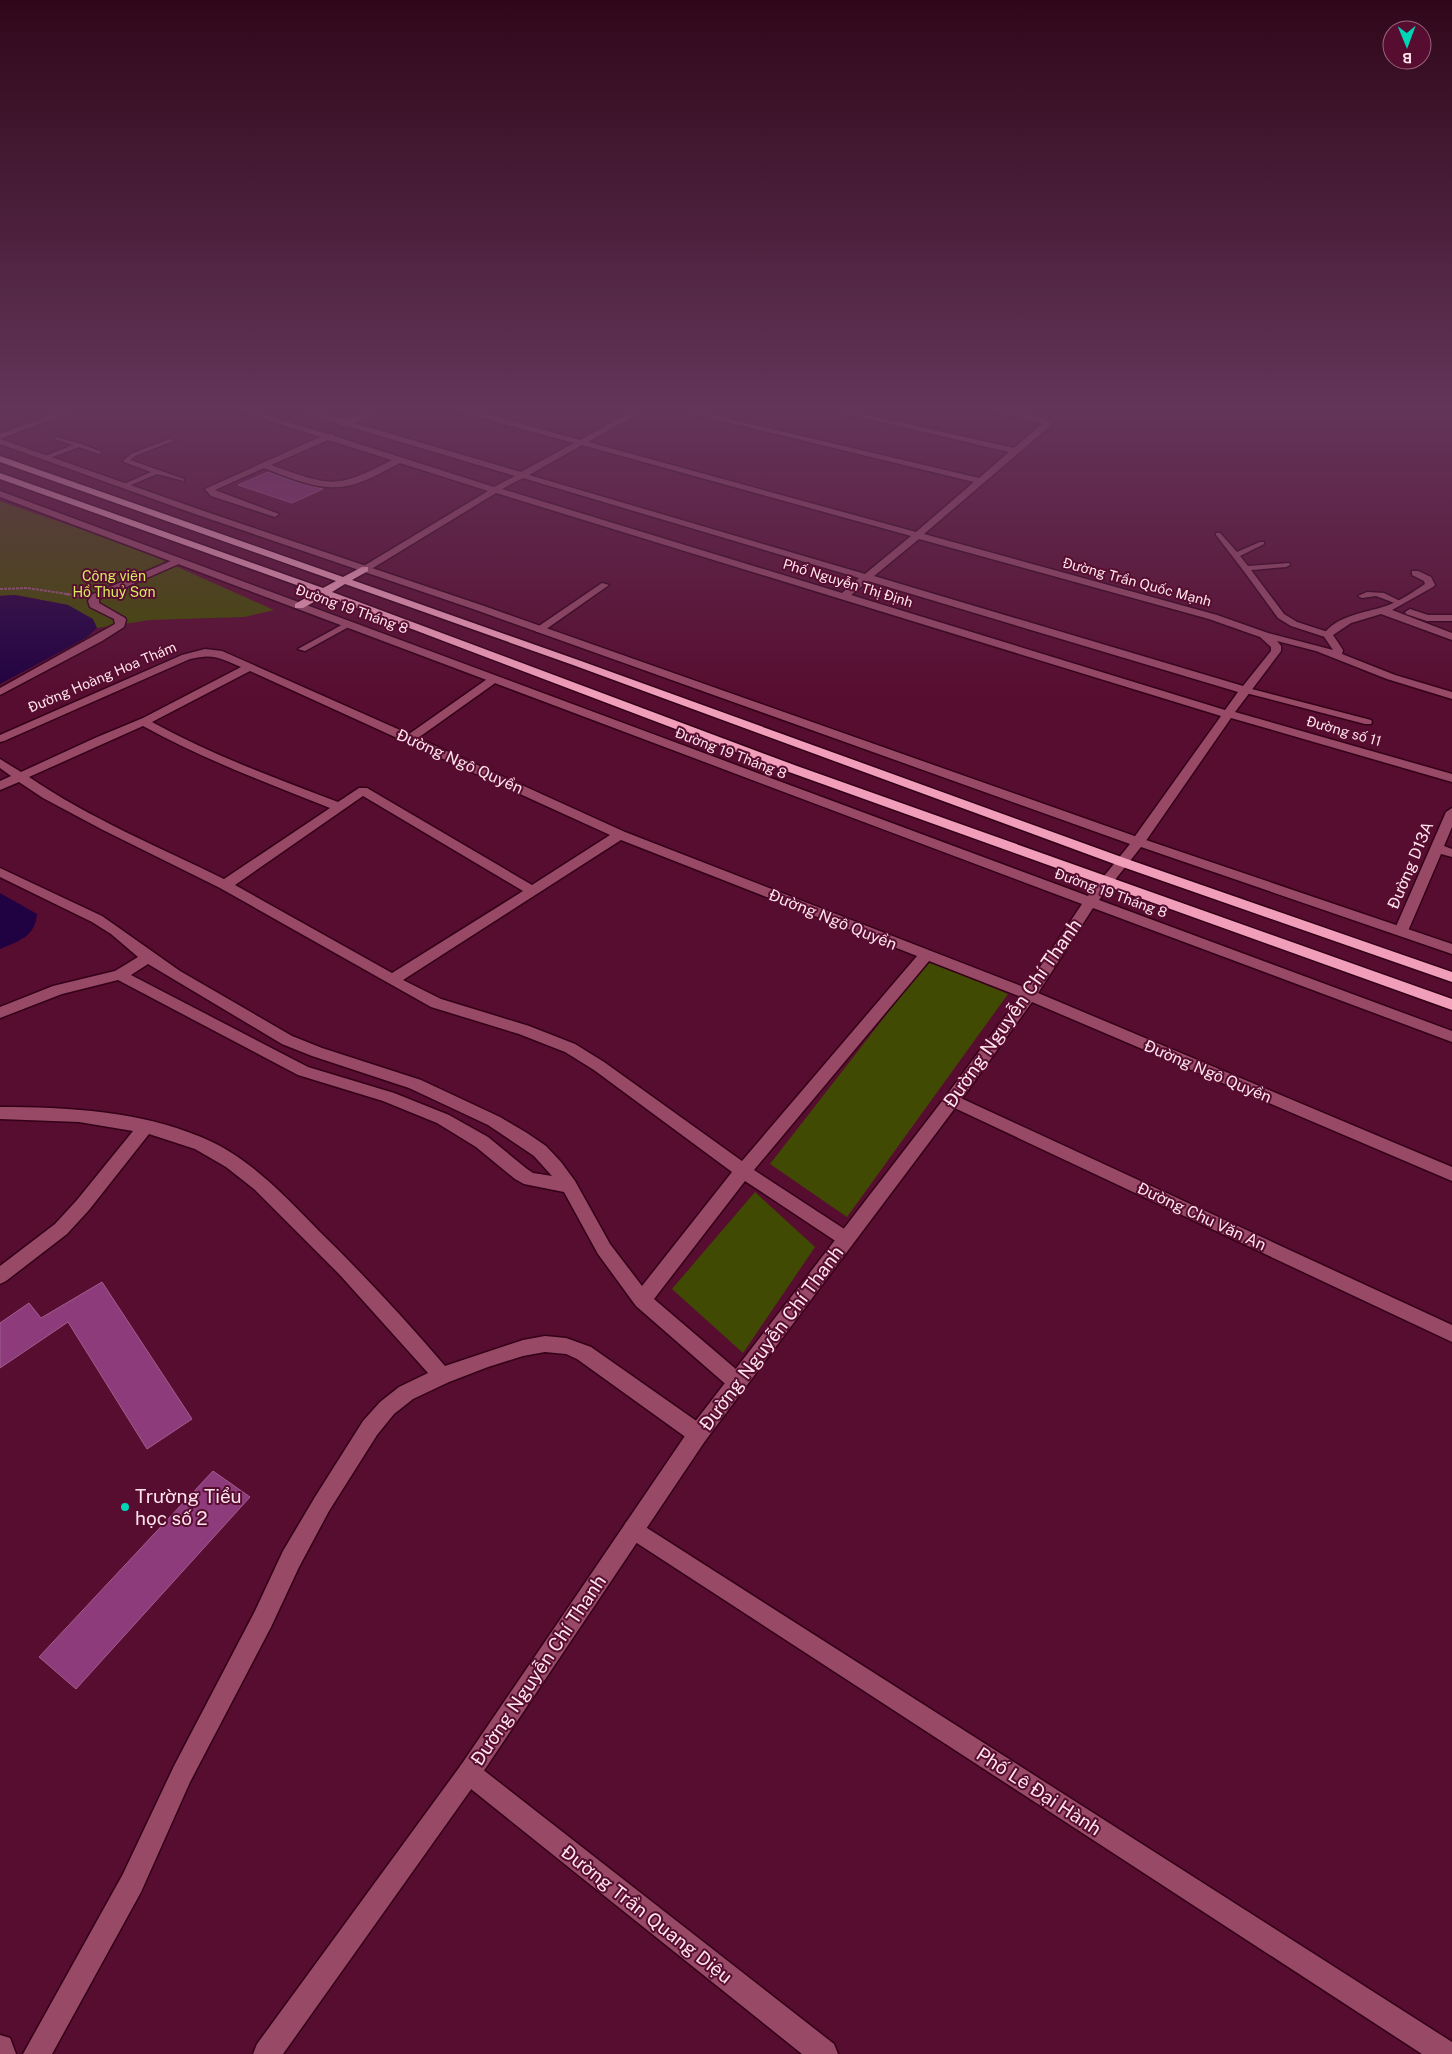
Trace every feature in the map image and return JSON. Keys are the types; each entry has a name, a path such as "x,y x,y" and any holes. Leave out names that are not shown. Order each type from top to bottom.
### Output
{"highway":[{"name":"Đường 19 Tháng 8","path":"75,503 324,592 793,769 1452,1006"},
{"name":"Đường 19 Tháng 8","path":"124,503 577,663 1122,862 1452,977"},
{"path":"299,606 365,569"}],"street":[{"name":"Đường 19 Tháng 8","path":"24,503 1452,1037"},
{"path":"173,503 1138,842 1452,949"},
{"path":"243,503 275,514"},
{"path":"365,569 475,503"},
{"name":"Phố Nguyễn Thị Định","path":"538,503 1228,714"},
{"name":"Phố Nguyễn Thị Định","path":"616,503 1245,690"},
{"name":"Đường Trần Quốc Mạnh","path":"801,503 1214,617 1264,635 1306,645 1398,679 1452,696"},
{"path":"844,596 955,503"},
{"path":"0,692 90,644 120,624 121,620 94,605 93,599 178,561"},
{"path":"1336,656 1338,650 1328,635 1330,631 1341,624 1396,605 1430,585 1428,580 1415,572"},
{"path":"1396,605 1427,618 1452,618"},
{"path":"1381,610 1452,637"},
{"path":"1430,629 1452,643"},
{"name":"Đường Nguyễn Chí Thanh","path":"267,2054 469,1773 698,1434 952,1100 1028,995 1090,901 1138,842 1245,690 1276,651 1276,646 1264,635"},
{"name":"Đường Hoàng Hoa Thám","path":"0,739 32,723 186,657 206,652 218,653"},
{"name":"Đường Ngô Quyền","path":"218,653 410,738 620,835 1028,995 1452,1174"},
{"path":"0,786 146,720 250,667"},
{"path":"410,738 494,679"},
{"name":"Đường số 11","path":"1228,714 1452,778"},
{"path":"146,720 148,725 191,747 268,780 338,806"},
{"path":"0,764 47,796 225,884 392,980 436,1003 524,1030 570,1048 599,1066 743,1171 846,1239"},
{"path":"225,884 338,806 363,791 531,890"},
{"name":"Đường D13A","path":"1401,931 1452,812"},
{"path":"392,980 620,835"},
{"path":"1436,848 1452,853"},
{"path":"0,872 97,919 116,931 148,957 287,1040 317,1052 415,1084 494,1121 540,1151 569,1186 604,1249 642,1300 737,1382"},
{"path":"642,1300 743,1171 925,956"},
{"path":"0,1013 58,990 120,975 148,957"},
{"path":"120,975 303,1071 388,1097 443,1119 482,1142 521,1174 530,1179 569,1186"},
{"name":"Đường Chu Văn An","path":"952,1100 1452,1334"},
{"path":"0,1112 74,1115 109,1119 145,1127 199,1143 248,1174 272,1194 359,1283 442,1376"},
{"path":"0,1276 61,1229 84,1206 145,1127"},
{"path":"37,2054 132,1883 182,1774 263,1619 291,1559 349,1459 370,1428 387,1408 406,1393 442,1376 522,1348 545,1344 566,1346 584,1353 698,1434"},
{"name":"Phố Lê Đại Hành","path":"633,1529 1446,2054"},
{"name":"Đường Trần Quang Diệu","path":"469,1773 824,2054"},
{"path":"0,2048 2,2054"}],"lane":[{"path":"1218,534 1281,616 1294,624 1328,635"},
{"path":"1236,555 1262,543"},
{"path":"1246,568 1286,565"},
{"path":"539,630 605,585"},
{"path":"1362,596 1367,593 1374,593 1396,605"},
{"path":"302,649 350,624"},
{"path":"1245,690 1368,722"}],"path":[{"path":"0,589 27,588 93,599"}],"green space":[{"name":"Công viên Hồ Thuỷ Sơn","path":"0,503 5,503 135,548 274,610 244,617 150,620 97,628 94,623 68,605 15,595 0,596"},
{"path":"928,961 1008,994 847,1217 770,1164"},
{"path":"755,1192 815,1247 743,1353 672,1289"}],"shaded area":[{"path":"15,595 68,605 93,619 97,628 75,644 0,684 0,596"},
{"path":"0,893 37,914 33,928 25,937 0,949"}],"building":[{"path":"102,1282 192,1419 147,1449 68,1322 0,1368 0,1323 29,1303 41,1318"},
{"path":"213,1471 250,1497 76,1689 39,1657"}],"place":[{"name":"Trường Tiểu học số 2","path":"125,1507"}]}
